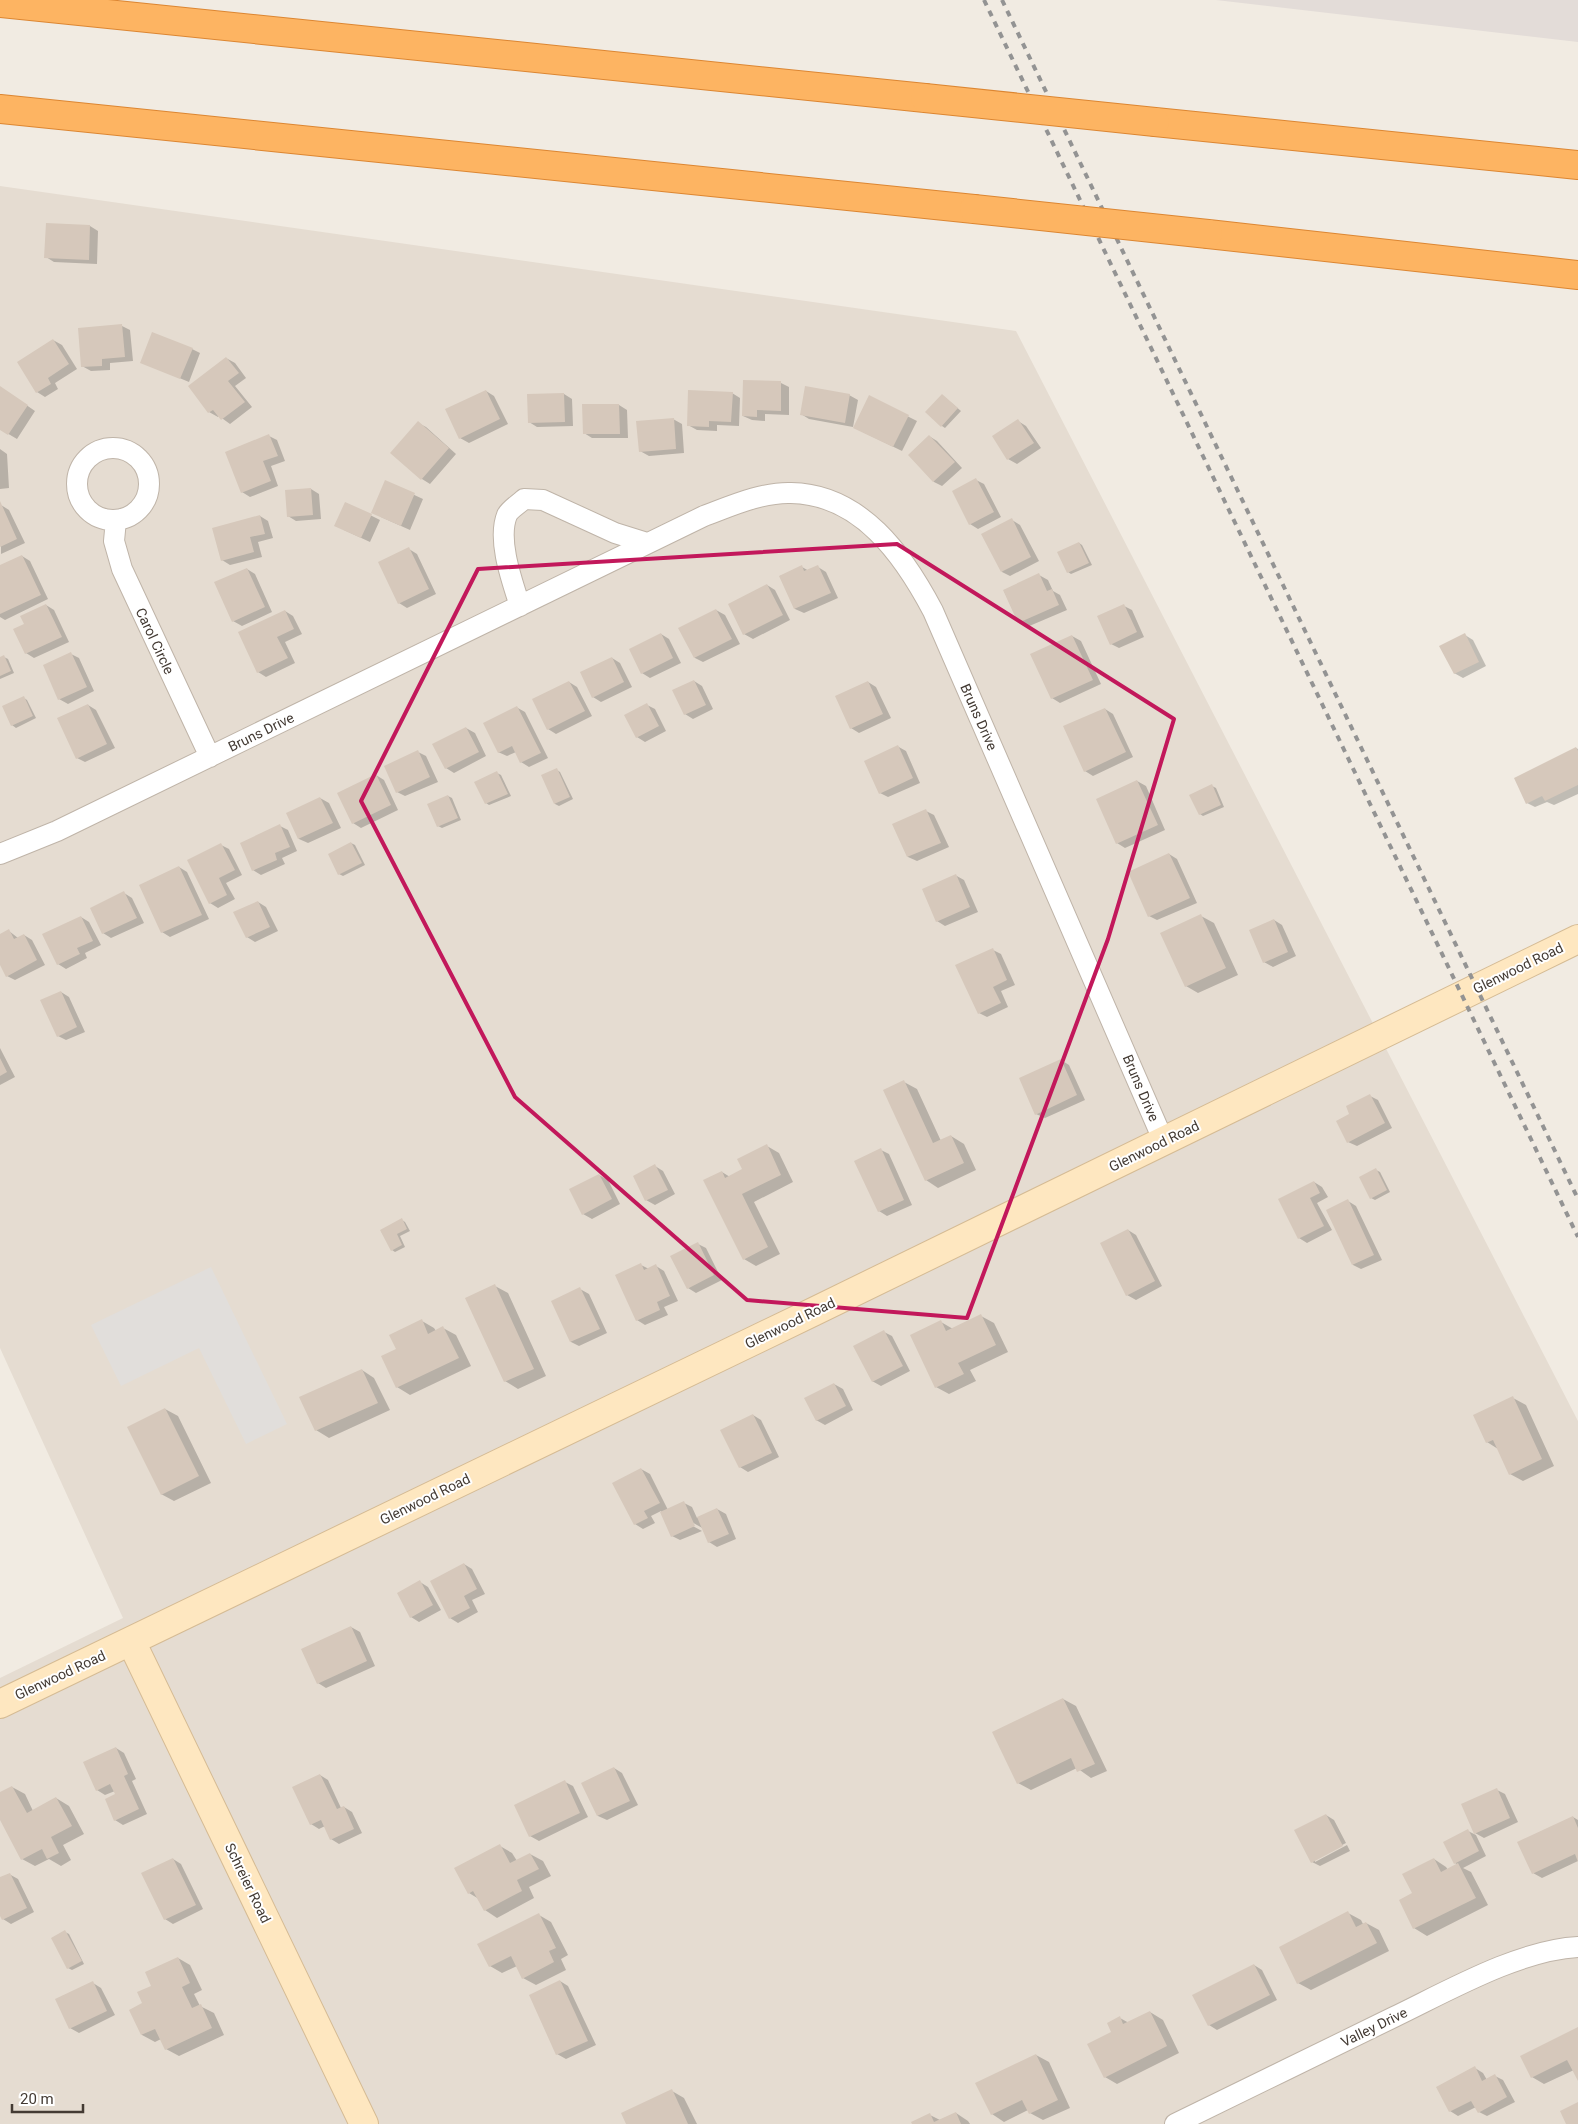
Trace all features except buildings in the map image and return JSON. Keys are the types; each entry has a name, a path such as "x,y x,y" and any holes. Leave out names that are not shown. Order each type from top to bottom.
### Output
{"highway":[{"path":"0,3 1578,165"},
{"path":"0,109 974,209 1578,275"}],"street":[{"name":"Bruns Drive","path":"0,854 56,831 704,516 738,504 773,495 791,493 819,497 846,508 869,524 895,549 916,579 932,611 1164,1142"},
{"path":"520,606 503,536 508,513 524,499 543,500 615,533 647,543"},
{"name":"Carol Circle","path":"116,520 114,541 122,569 210,757"},
{"name":"Glenwood Road","path":"0,1704 1164,1142 1578,939"},
{"name":"Schreier Road","path":"131,1642 364,2124"},
{"name":"Valley Drive","path":"1175,2124 1458,1986 1525,1957 1560,1948 1578,1947"}],"highlighted area":[{"path":"897,544 1174,719 1108,939 967,1318 747,1300 515,1097 361,801 478,569"}],"shaded area":[{"path":"1216,0 1578,0 1578,42"},
{"path":"0,186 1016,331 1578,1421 1578,2124 0,2124 0,1678 123,1618 0,1348"},
{"path":"211,1267 287,1424 246,1444 199,1348 121,1386 91,1325"}],"railway":[{"path":"984,0 1578,1237"},
{"path":"1002,0 1578,1199"}]}
